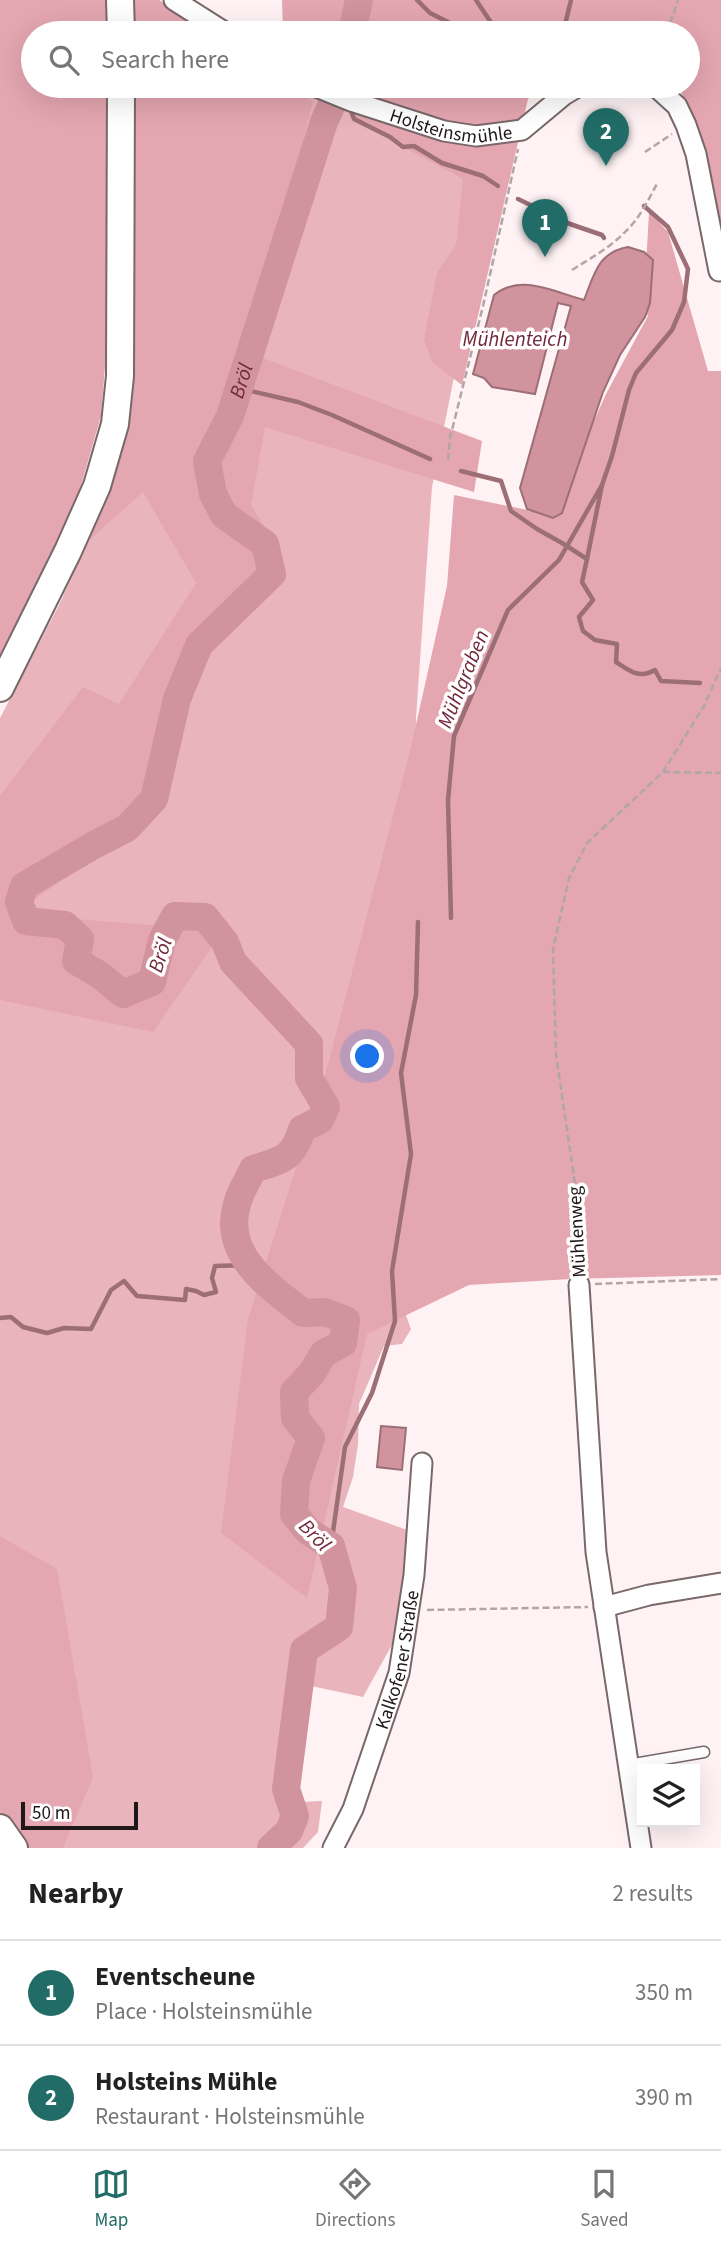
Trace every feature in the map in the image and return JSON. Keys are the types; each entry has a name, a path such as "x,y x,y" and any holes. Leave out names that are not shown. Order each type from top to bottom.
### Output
{"main road":[{"path":"120,0 121,21"},
{"path":"0,688 88,508 115,425 120,376 121,98"},
{"path":"0,1828 14,1848"}],"street":[{"path":"174,0 207,21"},
{"name":"Holsteinsmühle","path":"344,98 444,131 476,136 522,130 563,98"},
{"path":"668,98 677,106 687,125 696,154 719,271"},
{"name":"Mühlenweg","path":"579,1285 596,1552 641,1848"},
{"name":"Kalkofener Straße","path":"333,1848 353,1809 399,1673 410,1610 422,1463"},
{"path":"604,1607 649,1595 721,1583"}],"lane":[{"path":"628,1765 704,1752"}],"path":[{"path":"671,21 678,0"},
{"path":"645,152 687,125"},
{"path":"448,460 450,438 522,130"},
{"path":"572,270 598,254 626,231 639,216 657,184"},
{"name":"Mühlenweg","path":"579,1285 576,1197 556,1055 553,949 569,877 587,843 663,772 704,706 721,668"},
{"path":"663,772 721,772"},
{"path":"579,1285 721,1279"},
{"path":"410,1610 604,1607"}],"shaded area":[{"path":"0,0 106,0 107,21 21,21 21,98 107,98 109,316 101,416 76,503 0,667"},
{"path":"130,0 159,0 191,21 130,21"},
{"path":"282,0 721,0 721,255 683,98 700,98 700,21 283,21"},
{"path":"129,98 308,98 313,101 252,354 482,441 474,492 265,427 251,505 275,545 195,680 159,811 14,914 223,931 153,1032 0,1000 0,796 83,687 119,704 196,583 143,492 78,550 102,487"},
{"path":"131,98 527,98 521,101 458,357 432,487 416,718 419,791 401,1302 411,1329 402,1344 384,1346 359,1404 358,1444 353,1477 343,1507 413,1532 393,1643 363,1697 311,1686 298,1736 298,1802 322,1801 318,1832 303,1848 48,1848 0,1777 0,718 59,605 108,495"},
{"path":"341,98 530,98 462,385 433,363 424,340 437,273 456,245 463,179 359,123"},
{"path":"649,212 668,232 708,371 721,371 721,1275 469,1285 367,1334 307,1598 221,1533 248,1319 323,1083 411,747 447,586 454,495 552,515 606,394 648,316 642,305"},
{"path":"0,1536 57,1569 93,1777 63,1848 29,1848 0,1812"}],"water":[{"name":"Mühlenteich","path":"628,247 644,252 653,260 650,303 645,317 620,355 603,392 562,513 553,518 527,509 520,488 571,306 558,303 535,394 492,387 484,378 473,374 494,295 515,285 526,285 584,300 598,266 610,254"},
{"path":"381,1426 406,1428 402,1470 377,1467"}],"waterway":[{"name":"Bröl","path":"355,21 359,0"},
{"path":"417,0 430,13 446,21"},
{"name":"Mühlgraben","path":"476,0 490,21"},
{"path":"566,21 571,0"},
{"name":"Bröl","path":"271,1848 289,1831 295,1816 286,1789 304,1650 339,1627 343,1588 331,1546 308,1531 294,1514 296,1481 311,1438 295,1418 294,1392 312,1373 323,1354 343,1343 346,1320 325,1312 303,1313 263,1280 242,1254 236,1239 234,1222 238,1200 253,1169 279,1161 290,1153 302,1129 320,1120 326,1107 309,1078 309,1044 233,962 225,942 205,917 175,916 162,940 152,982 123,994 100,975 76,961 80,939 65,925 26,921 19,902 24,886 127,828 154,799 177,699 199,645 272,574 265,544 224,515 213,494 207,461 230,416 324,122 335,98"},
{"path":"350,108 354,119 390,137 403,147 414,146 442,163 483,176 498,186"},
{"path":"518,199 604,238"},
{"name":"Mühlgraben","path":"587,559 602,485 629,390 636,373 672,330 684,302 688,269 668,227 644,206"},
{"path":"238,388 298,402 430,459"},
{"path":"461,471 501,481 511,511 587,559 582,582 593,600 579,617 583,631 595,640 617,644 616,662 639,674 655,670 661,681 700,683"},
{"name":"Mühlgraben","path":"451,918 448,800 454,736 508,610 559,560 602,485"},
{"path":"331,1546 345,1447 372,1393 395,1321 392,1271 411,1154 401,1073 416,995 418,922"},
{"path":"0,1318 11,1317 23,1327 47,1333 64,1328 91,1329 111,1290 124,1281 137,1296 185,1300 186,1289 204,1295 216,1292 212,1278 215,1266 248,1265"}],"place":[{"name":"Holsteins Mühle","path":"606,166"},
{"name":"Eventscheune","path":"545,257"}]}
